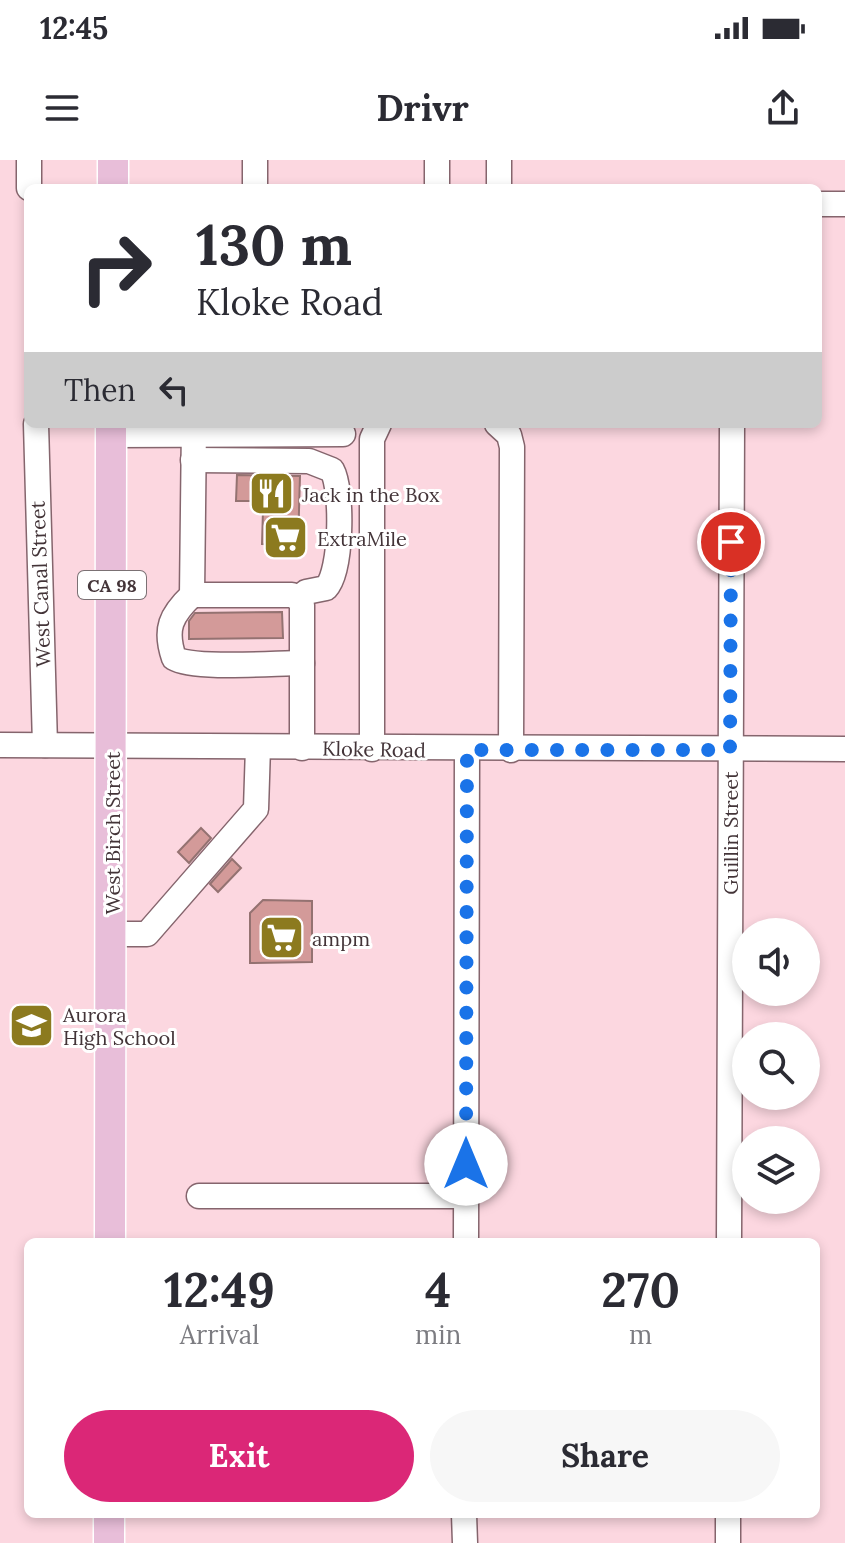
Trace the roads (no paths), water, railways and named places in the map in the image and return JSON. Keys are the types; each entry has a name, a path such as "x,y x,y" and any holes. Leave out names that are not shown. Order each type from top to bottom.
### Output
{"main road":[{"path":"113,160 113,184"},
{"name":"West Birch Street","path":"110,1238 111,430"},
{"path":"109,1518 109,1543"}],"street":[{"path":"29,160 29,184"},
{"path":"255,160 255,184"},
{"path":"437,160 437,184"},
{"path":"499,160 499,184"},
{"path":"822,204 845,204"},
{"name":"West Canal Street","path":"36,428 45,745"},
{"path":"372,749 372,439 377,428"},
{"path":"501,428 509,435 512,447 511,750"},
{"name":"Guillin Street","path":"729,1238 732,428"},
{"path":"111,430 194,429 343,434"},
{"path":"192,595 194,429"},
{"path":"193,460 309,461 332,470 338,487 335,575 326,588 306,592 299,599"},
{"path":"302,663 192,663 174,658 172,622 175,610 192,595 292,595 299,599 302,605 302,663 302,748"},
{"name":"Kloke Road","path":"0,745 467,750 845,749"},
{"path":"112,934 147,934 256,809 258,747"},
{"path":"466,1238 467,750"},
{"path":"199,1196 466,1196"},
{"path":"464,1518 465,1543"},
{"path":"728,1518 728,1543"}],"place":[{"name":"Jack in the Box","path":"271,494"},
{"name":"ExtraMile","path":"286,538"},
{"name":"ampm","path":"281,938"},
{"name":"Aurora High School","path":"32,1026"}]}
